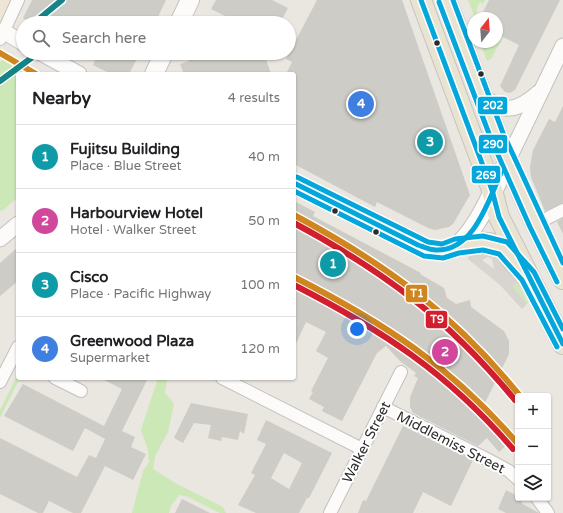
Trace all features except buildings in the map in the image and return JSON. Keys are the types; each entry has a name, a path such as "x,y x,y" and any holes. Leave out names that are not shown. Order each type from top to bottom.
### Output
{"main road":[{"path":"182,16 190,0"},
{"path":"421,0 492,190 499,217 563,344"},
{"path":"446,0 481,94 508,160 536,224 563,279"},
{"path":"155,72 161,60"},
{"path":"450,249 472,229 508,160"},
{"path":"296,184 433,251 483,242 498,246 507,252 528,276"},
{"path":"492,190 506,207 563,321"}],"street":[{"path":"16,40 2,35 18,0"},
{"path":"508,160 563,46"},
{"path":"54,60 75,72"},
{"path":"481,94 498,107 508,109 527,103 541,90"},
{"path":"536,224 563,210"},
{"path":"0,239 16,226"},
{"path":"0,382 16,354"},
{"name":"Walker Street","path":"330,513 401,372"},
{"path":"59,380 81,391"},
{"path":"226,380 362,449"},
{"name":"Middlemiss Street","path":"383,407 483,457 515,477"},
{"path":"539,501 548,513"}],"shaded area":[{"path":"0,0 11,0 0,23"},
{"path":"481,248 494,249 498,252 497,258 506,264 513,274 511,268 529,302 517,283 513,287 527,304 522,309 500,285 468,259 470,254","holes":["488,257 492,259 494,269 482,260"]}],"green space":[{"path":"468,0 485,0 483,4 480,2 476,10 477,12 473,12"},
{"path":"482,48 497,48 491,59 487,61"},
{"path":"3,57 33,72 16,72 16,199 2,211 0,210 0,63"},
{"path":"517,283 528,303 527,304 513,287"},
{"path":"16,378 16,380 19,380 0,418 0,410"},
{"path":"157,380 167,380 165,393 174,404 168,432 155,456 153,469 177,484 223,507 226,513 220,513 186,496 179,495 171,506 169,513 132,513 143,471 149,462 148,450 141,430"}],"transit line":[{"path":"43,16 62,0"},
{"name":"269","path":"421,0 492,190 499,217 563,344"},
{"name":"202","path":"453,0 503,133 563,263"},
{"name":"290","path":"439,2 491,139 530,227 557,282"},
{"name":"T1","path":"0,53 33,72"},
{"path":"0,81 28,60"},
{"name":"269","path":"296,184 418,245 436,250 449,248 460,242 470,233 485,210 501,173"},
{"name":"202","path":"297,177 428,242 442,244 455,239 483,236 507,242 534,272 563,329"},
{"name":"290","path":"296,192 424,256 443,258 459,253 483,250 499,254 522,280 557,347"},
{"name":"T1","path":"296,216 389,272 417,293 444,315 470,340 495,366 518,393"},
{"name":"T9","path":"296,224 358,260 387,279 414,300 465,345 515,400"},
{"name":"T1","path":"296,278 327,294 387,329 415,348 467,391 493,416 515,441"},
{"name":"T9","path":"296,286 356,319 412,355 464,398 489,422 513,449"}],"place":[{"name":"Greenwood Plaza","path":"361,104"},
{"name":"Cisco","path":"430,142"},
{"name":"Fujitsu Building","path":"333,264"},
{"name":"Harbourview Hotel","path":"445,352"}]}
